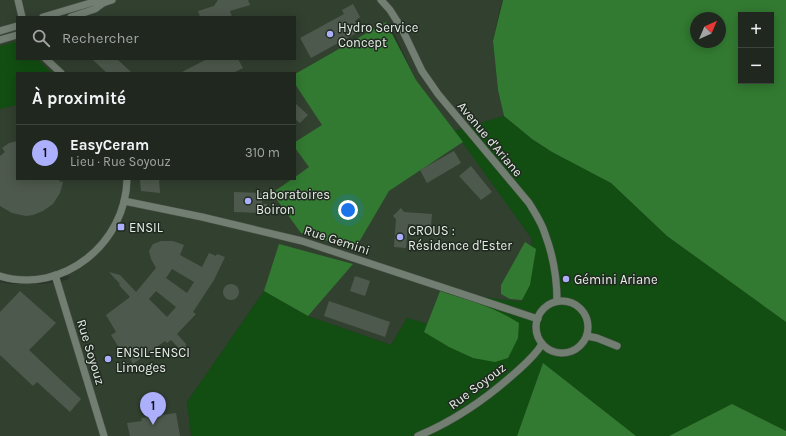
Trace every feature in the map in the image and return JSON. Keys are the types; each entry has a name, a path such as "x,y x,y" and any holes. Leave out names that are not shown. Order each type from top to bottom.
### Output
{"street":[{"path":"18,0 22,16"},
{"path":"74,16 95,9 103,3 112,0"},
{"name":"Avenue d'Ariane","path":"381,0 390,10 402,29 422,71 438,94 532,208 545,233 552,257 558,302"},
{"path":"46,16 94,2 103,3"},
{"path":"0,31 16,26"},
{"path":"0,40 16,35"},
{"path":"47,60 60,72"},
{"path":"0,276 19,280 35,279 56,275 75,268 99,247 108,236 120,213 124,201 127,180"},
{"name":"Rue Gemini","path":"124,201 202,217 302,241 538,319"},
{"name":"Rue Soyouz","path":"56,275 104,436"},
{"path":"558,302 571,303 582,310 588,323 587,336 579,348 567,353 553,352 542,344 536,332 538,319 545,308 558,302"},
{"path":"587,336 616,346"},
{"name":"Rue Soyouz","path":"418,436 459,415 480,401 501,385 537,353 542,344"}],"shaded area":[{"path":"0,0 502,0 493,41 498,90 504,116 454,131 416,80 395,35 386,22 296,73 296,72 16,72 16,180 291,180 273,193 355,249 389,191 463,142 532,239 522,302 440,291 427,324 407,318 391,345 308,316 264,291 187,402 191,436 0,436 0,282 11,284 42,284 67,280 70,276 29,281 0,280"},
{"path":"296,85 323,125 296,141"},
{"path":"296,149 310,167 296,176"}],"green space":[{"path":"503,0 786,0 786,322 667,236 611,183 552,152 532,139 504,116 498,90 493,41"},
{"path":"386,22 416,80 463,142 389,191 355,249 301,233 272,193 291,180 296,180 296,176 309,167 296,149 296,141 322,125 296,86 296,73"},
{"path":"16,43 16,60 38,60 51,72 16,72 16,105 0,109 0,46"},
{"path":"504,116 532,139 552,152 611,183 667,236 786,322 786,431 732,404 669,436 636,436 543,363 517,436 191,436 187,402 264,291 308,316 391,345 407,318 428,324 440,291 522,302 532,239 454,131"},
{"path":"525,242 536,249 530,285 522,300 510,299 501,294 501,285"},
{"path":"279,244 353,264 308,316 264,291"},
{"path":"440,291 491,308 519,323 518,338 508,358 495,362 473,358 449,347 424,332"},
{"path":"543,363 636,436 517,436"},
{"path":"732,404 786,431 786,436 669,436"}],"building":[{"path":"218,0 248,0 250,5 230,11 232,16 200,16 198,11 214,6"},
{"name":"Hydro Service Concept","path":"353,4 360,17 355,21 360,31 311,58 300,38 344,14 342,10"},
{"path":"93,60 118,60 131,72 106,72"},
{"path":"205,60 239,60 243,68 235,72 182,72"},
{"path":"296,104 308,115 300,123 296,120"},
{"path":"16,141 16,180 59,180 63,182 60,193 53,204 43,211 26,216 12,213 0,206 0,156 5,152 2,148 9,143"},
{"path":"454,151 461,163 427,183 420,170"},
{"path":"471,166 492,192 481,200 459,176"},
{"path":"140,180 159,180 160,193 141,191"},
{"name":"Laboratoires Boiron","path":"234,192 262,193 262,204 267,204 266,213 234,212"},
{"name":"CROUS : Résidence d'Ester","path":"401,208 404,212 432,214 431,226 408,224 406,248 394,247 396,219 393,216"},
{"path":"161,241 173,241 184,245 180,255 202,267 209,253 216,256 217,254 225,257 214,280 193,312 196,314 177,334 186,344 185,351 183,349 181,350 171,340 167,343 165,341 133,364 124,349 121,351 111,335 116,332 106,315 130,297 109,272 120,275 136,292 156,268 149,251 153,244","holes":["172,269 194,282 187,293 166,278","156,291 176,307 167,317 149,299"]},
{"path":"355,276 370,281 365,296 350,291"},
{"path":"231,284 238,289 239,292 234,299 231,300 224,295 223,292 228,285"},
{"path":"20,291 56,323 29,350 81,399 70,412 37,382 33,386 0,355 0,312"},
{"path":"329,301 390,322 385,337 324,316"},
{"path":"176,413 180,436 130,436 127,423 142,421 141,418"}],"place":[{"name":"Hydro Service Concept","path":"330,34"},
{"name":"Laboratoires Boiron","path":"248,201"},
{"name":"ENSIL","path":"121,227"},
{"name":"CROUS : Résidence d'Ester","path":"400,237"},
{"name":"Gémini Ariane","path":"566,279"},
{"name":"ENSIL-ENSCI Limoges","path":"108,359"},
{"name":"EasyCeram","path":"153,425"}]}
